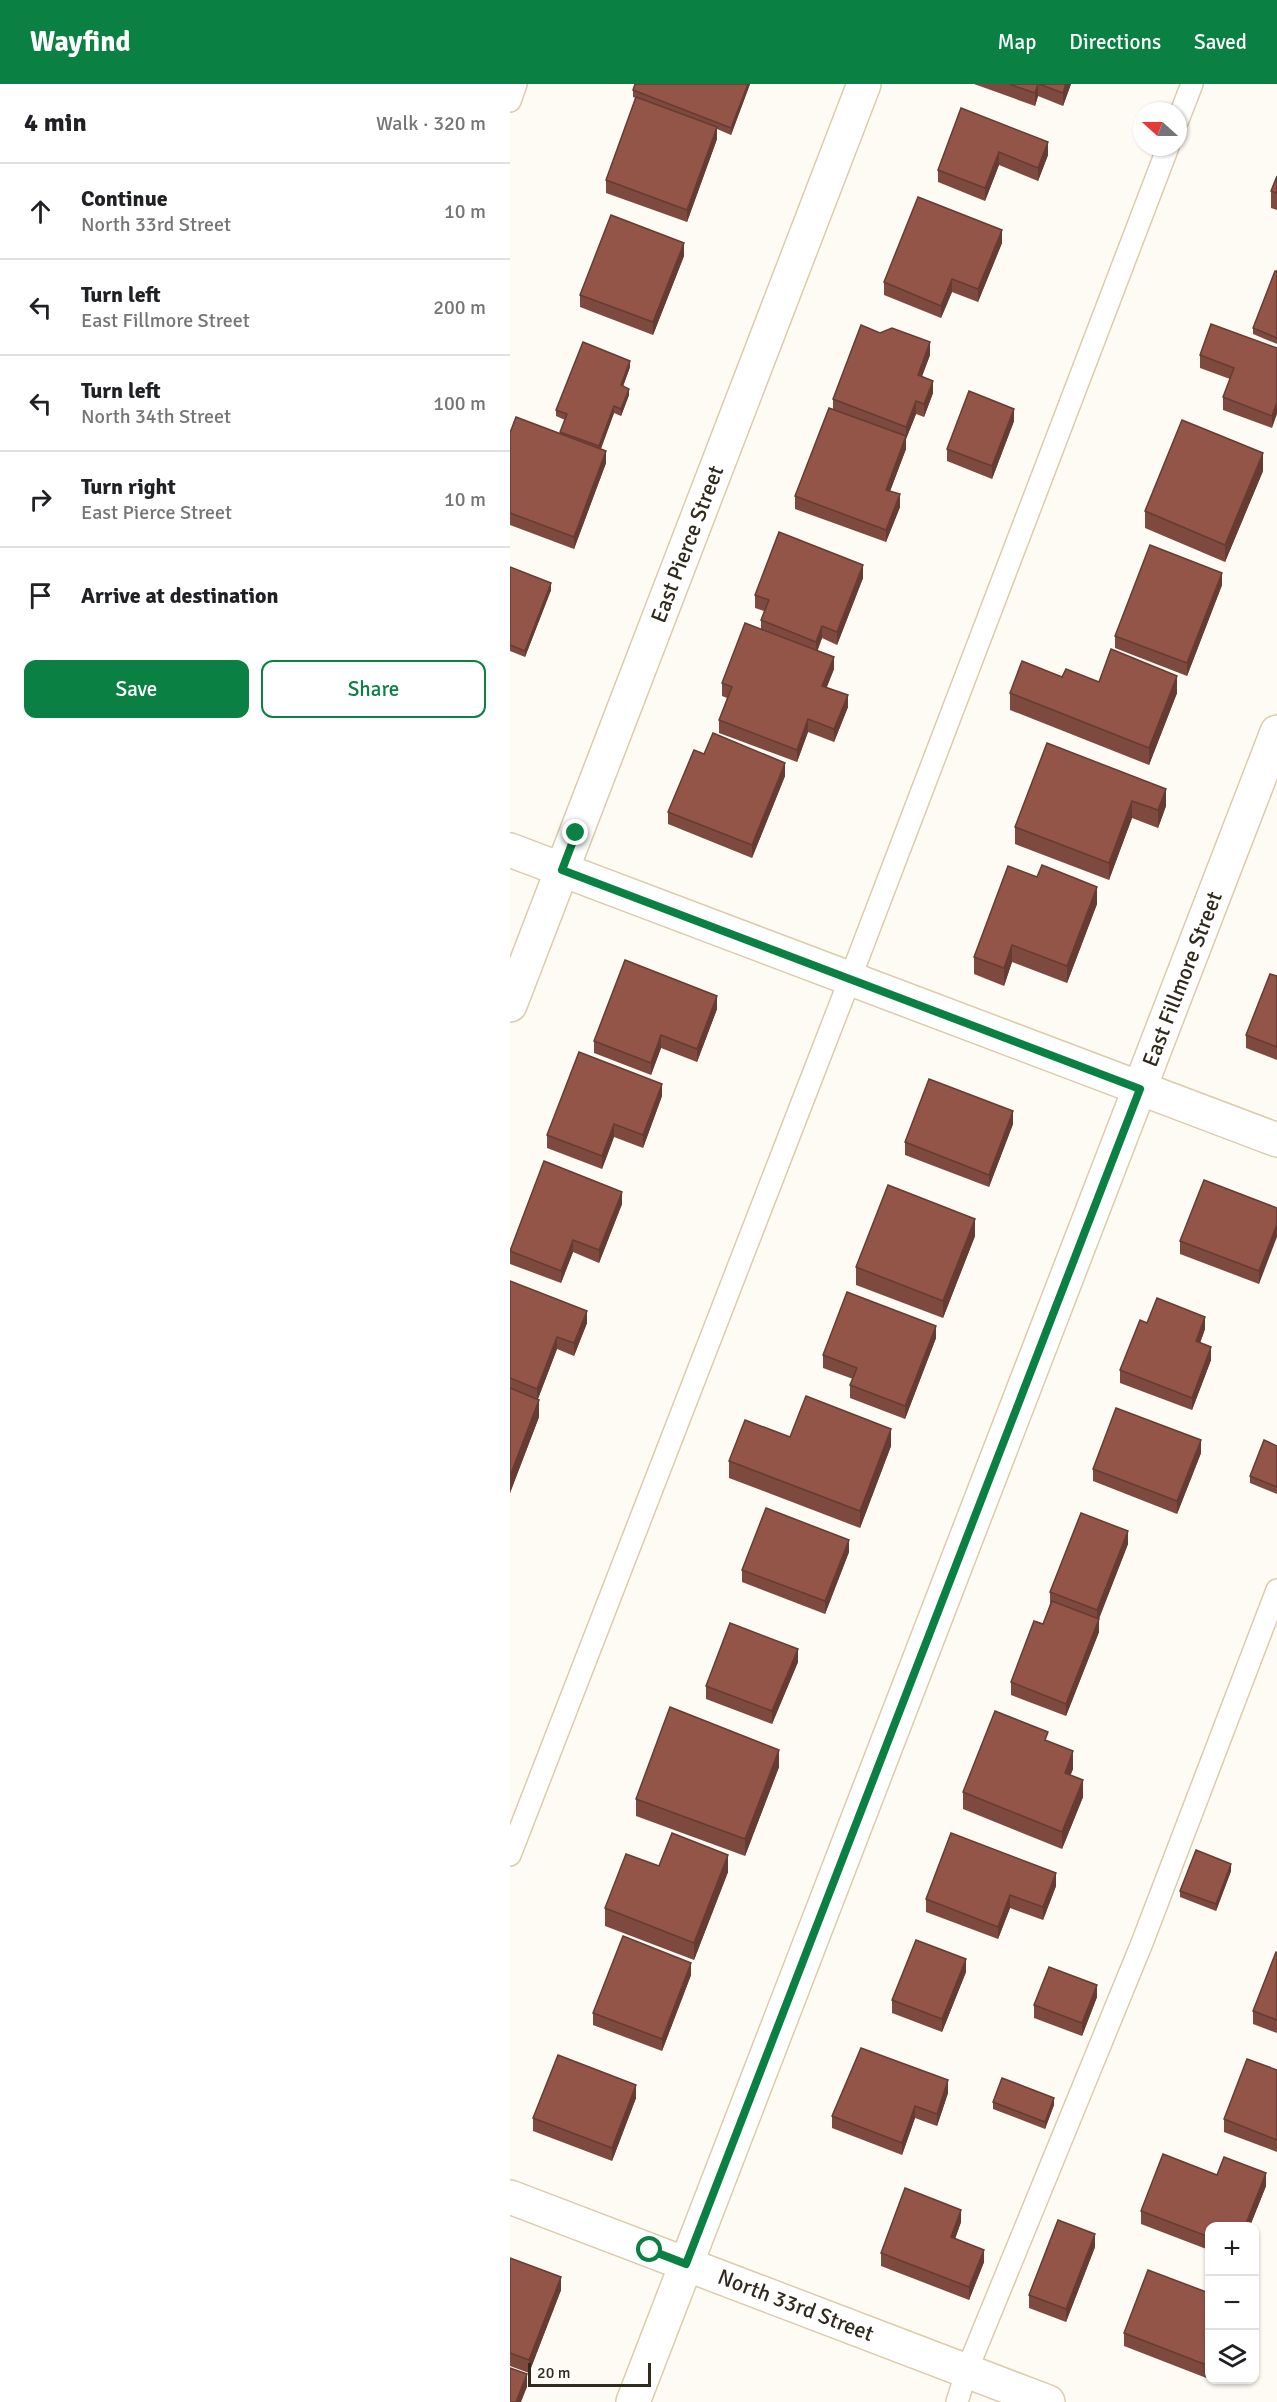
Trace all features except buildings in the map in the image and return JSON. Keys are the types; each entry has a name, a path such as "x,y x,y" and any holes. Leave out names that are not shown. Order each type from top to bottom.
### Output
{"street":[{"name":"East Pierce Street","path":"510,1005 864,84"},
{"name":"East Fillmore Street","path":"633,2402 1277,732"},
{"path":"510,850 1277,1140"},
{"name":"North 33rd Street","path":"510,2197 1048,2402"}],"lane":[{"path":"510,101 516,84"},
{"path":"1185,102 1192,84"},
{"path":"510,1856 850,979 1165,156"},
{"path":"957,2402 967,2370 1146,1932 1277,1590"}],"route":[{"path":"576,833 562,870 1140,1089 686,2264 650,2250"}]}
